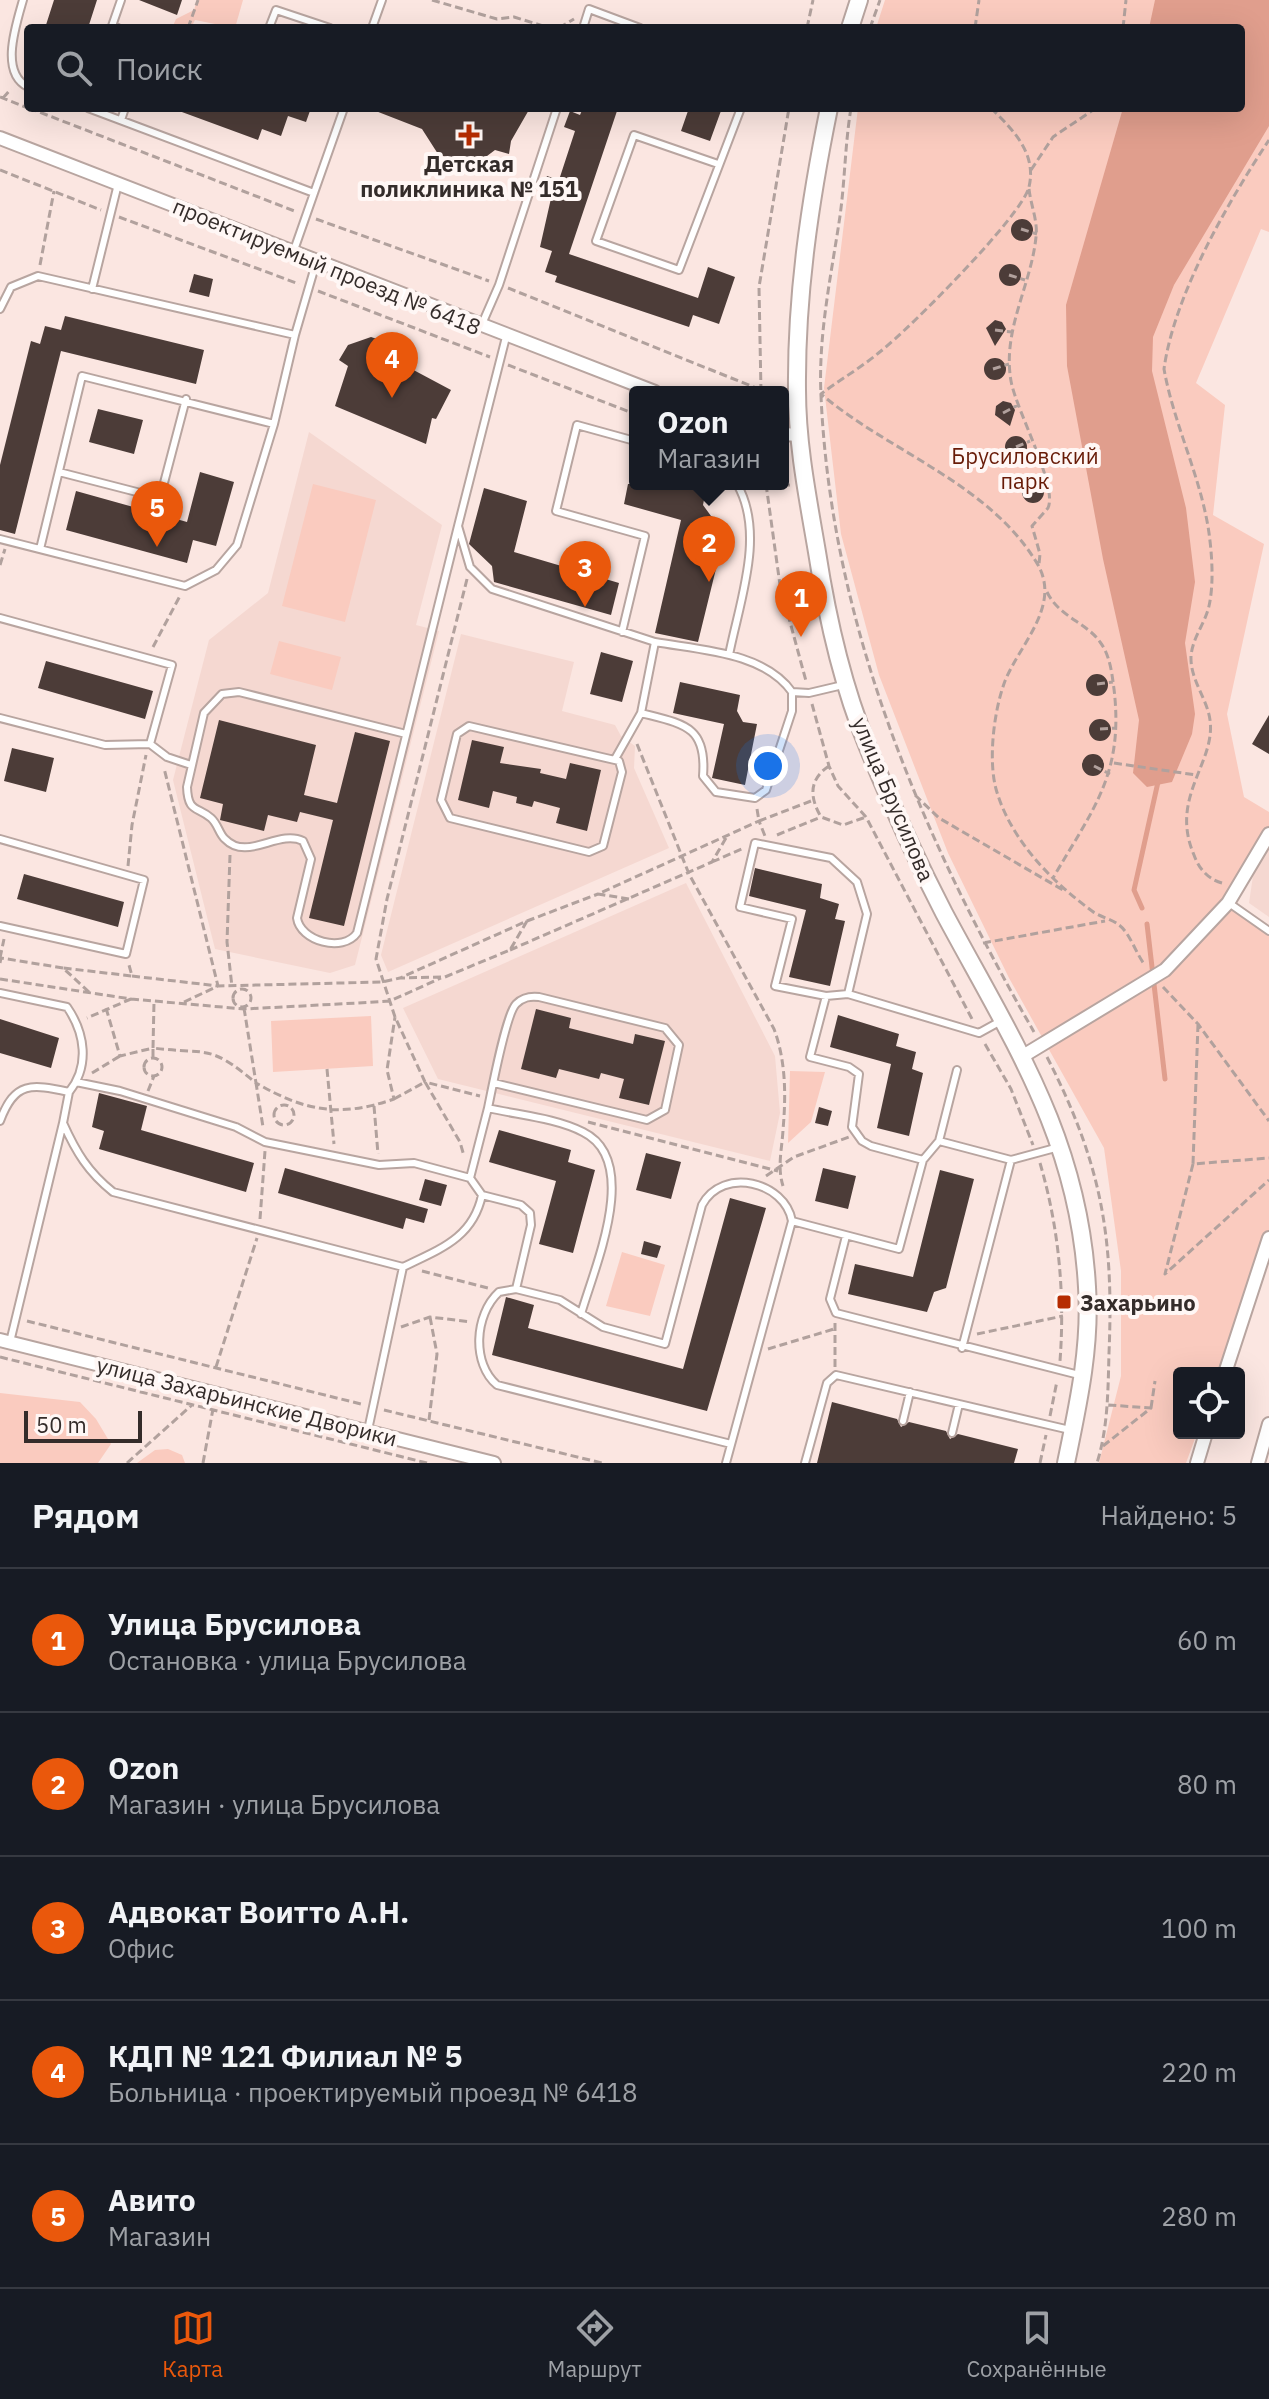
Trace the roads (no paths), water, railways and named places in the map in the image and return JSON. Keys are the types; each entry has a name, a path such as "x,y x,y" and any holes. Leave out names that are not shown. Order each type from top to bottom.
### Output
{"street":[{"path":"851,24 859,0"},
{"name":"улица Брусилова","path":"828,112 806,231 791,434 821,581 847,685 866,743 921,869 1023,1056 1062,1145 1084,1245 1088,1303 1083,1377 1066,1463"},
{"name":"проектируемый проезд № 6418","path":"0,138 639,386"},
{"path":"1023,1056 1165,970 1228,903 1269,834"},
{"path":"1227,1367 1269,1238"},
{"name":"улица Захарьинские Дворики","path":"5,1341 494,1463"},
{"path":"1258,1463 1269,1424"},
{"path":"1197,1463 1204,1439"}],"lane":[{"path":"23,0 6,56 8,73 24,86"},
{"path":"113,24 121,0"},
{"path":"373,24 382,0"},
{"path":"584,24 589,9 629,24"},
{"path":"271,24 276,10 318,24"},
{"path":"99,112 314,193"},
{"path":"121,120 124,112"},
{"path":"293,253 343,112"},
{"path":"481,326 499,285 556,112"},
{"path":"718,164 634,135 596,241 679,270 739,112"},
{"path":"92,289 119,183"},
{"path":"4,540 185,586 216,570 237,545 274,424 316,263"},
{"path":"0,309 11,287 38,276 295,335"},
{"path":"406,734 230,692 208,705 191,765 187,787 189,802 196,812 213,820 230,843 249,847 287,837 303,841 311,859 297,918 298,926 310,936 338,944 349,942 357,933 506,337"},
{"path":"40,549 82,376 186,399 274,424"},
{"path":"59,472 160,498 186,399"},
{"path":"622,632 645,536 556,511 577,425 629,439"},
{"path":"729,655 751,544 740,490"},
{"path":"458,526 470,567 492,589 655,642 729,655 781,676 792,692 792,711 766,790 755,798 716,792 703,776 705,755 699,737 679,722 641,713"},
{"path":"0,618 172,665 150,744"},
{"path":"615,759 641,713 655,642"},
{"path":"792,692 809,693 847,685"},
{"path":"0,718 105,745 150,744 167,757 191,765"},
{"path":"464,727 615,759 622,772 603,846 593,852 454,821 443,807 457,734 464,727"},
{"path":"0,839 144,880 126,954 3,927"},
{"path":"848,994 867,914 857,882 831,858 755,843 740,907 792,919 775,986 826,996 848,994 979,1033 1004,1020"},
{"path":"1228,903 1269,931"},
{"path":"0,993 67,1007 78,1023 83,1053 76,1082 69,1092 17,1319 5,1341"},
{"path":"470,1178 512,1008 530,996 665,1028 674,1034 679,1045 665,1110 654,1119 642,1120 494,1083"},
{"path":"826,996 810,1057 849,1067 859,1074 852,1118 856,1134 871,1146 923,1160"},
{"path":"792,1221 899,1249 923,1160 939,1141 957,1070"},
{"path":"76,1082 145,1098 236,1127 265,1142 379,1165 414,1163 470,1178 482,1195 521,1205 530,1213 531,1225 516,1289"},
{"path":"0,1121 7,1102 16,1091 33,1086 69,1092"},
{"path":"488,1108 586,1133 607,1158 614,1196 581,1314"},
{"path":"63,1123 78,1156 92,1175 113,1192 403,1267 468,1229 478,1216 482,1195"},
{"path":"939,1141 1011,1160 1037,1155 1062,1145"},
{"path":"962,1348 1011,1160"},
{"path":"726,1463 792,1221 790,1209 782,1197 748,1185 721,1183 710,1190 702,1205 665,1344 603,1327 560,1300 516,1289 499,1292 488,1307 483,1325 480,1364 485,1375 497,1385 731,1444"},
{"path":"846,1236 830,1299 836,1313 1083,1377"},
{"path":"368,1432 403,1267"},
{"path":"805,1463 827,1383 836,1375 1073,1431"},
{"path":"903,1421 910,1392"},
{"path":"952,1433 959,1404"}],"waterway":[{"path":"1142,908 1134,890 1158,782"},
{"path":"1147,924 1165,1079"}],"place":[{"name":"Детская поликлиника № 151","path":"469,135"},
{"name":"КДП № 121 Филиал № 5","path":"392,398"},
{"name":"Авито","path":"157,547"},
{"name":"Ozon","path":"709,582"},
{"name":"Адвокат Воитто А.Н.","path":"585,607"},
{"name":"Улица Брусилова","path":"801,637"},
{"name":"Захарьино","path":"1064,1302"}],"park label":[{"name":"Брусиловский парк","path":"1025,468"}]}
